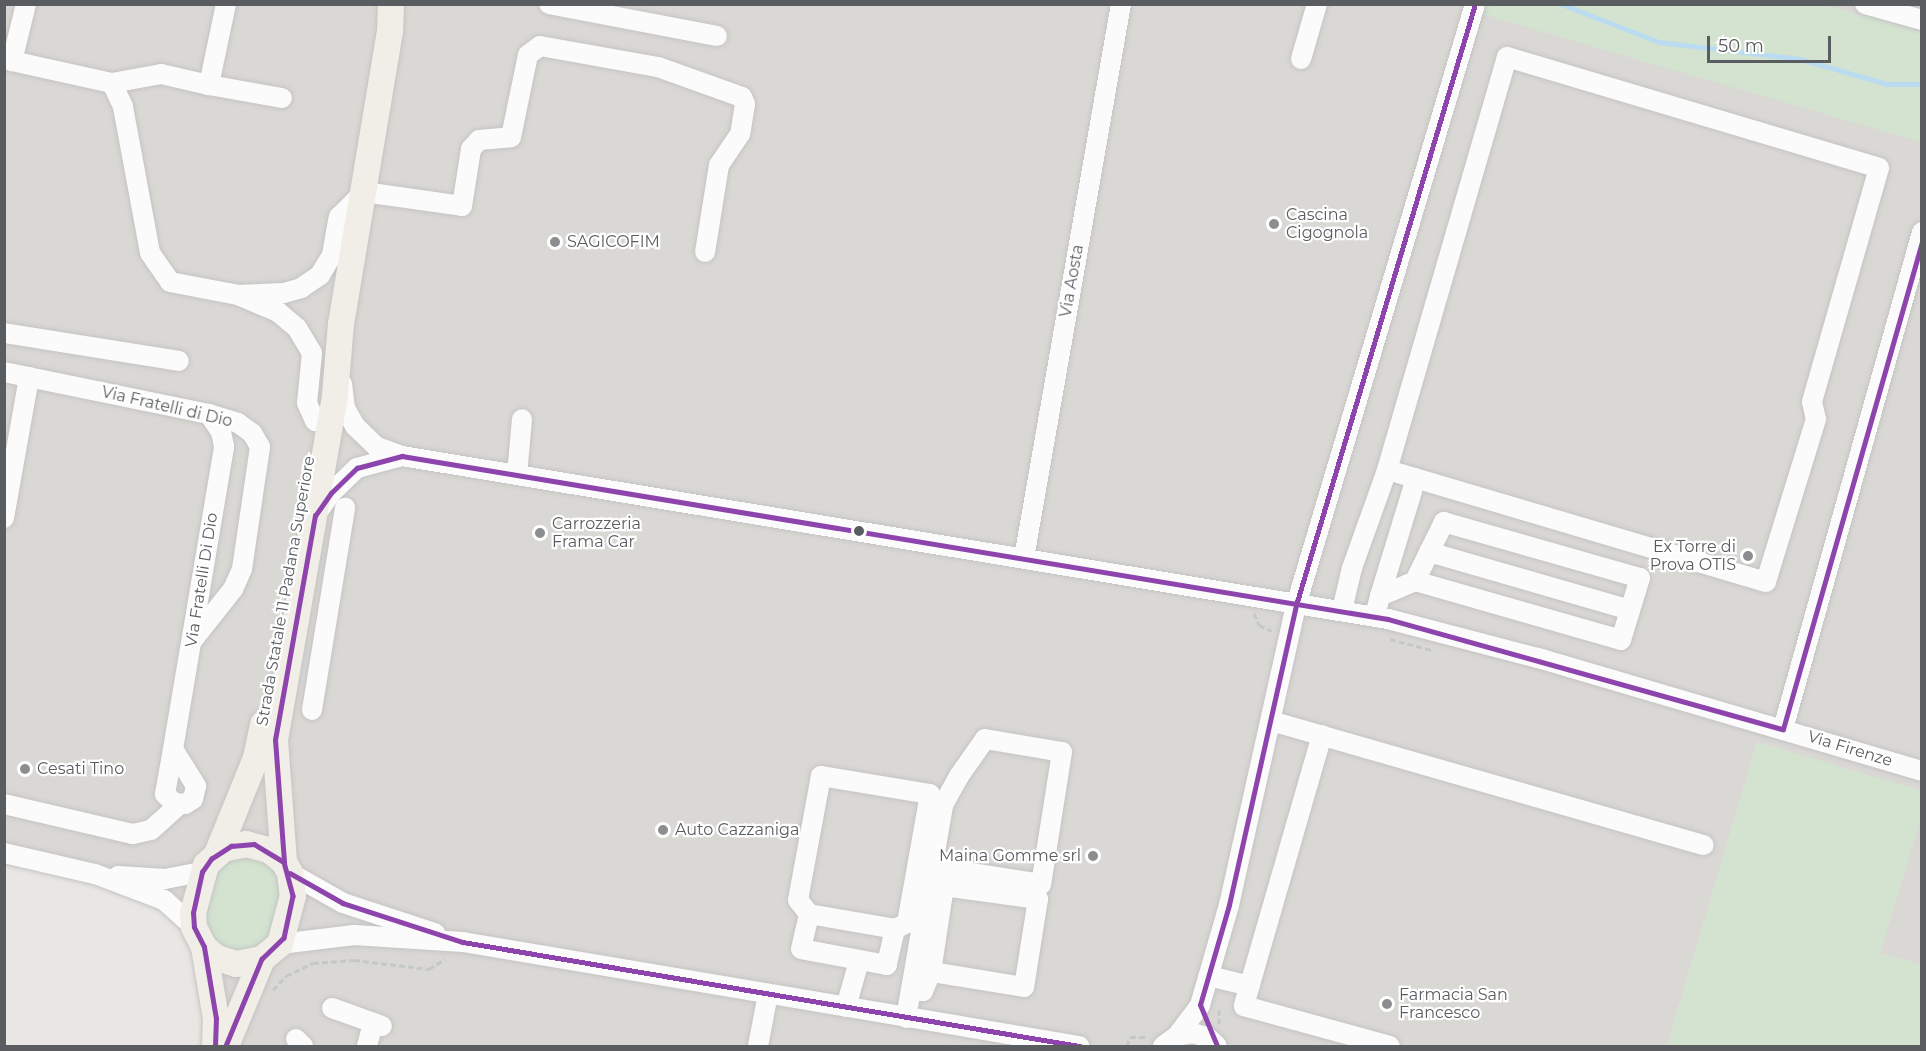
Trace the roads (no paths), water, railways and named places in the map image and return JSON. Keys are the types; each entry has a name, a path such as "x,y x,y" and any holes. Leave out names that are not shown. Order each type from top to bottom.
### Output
{"main road":[{"name":"Strada Statale 11 Padana Superiore","path":"390,32 391,4"},
{"name":"Strada Statale 11 Padana Superiore","path":"215,1047 216,1019 199,937 209,863 259,746 315,421 341,324 390,32 398,4"},
{"name":"Strada Statale 11 Padana Superiore","path":"226,1047 271,952 293,896 287,868 274,748 315,516 339,364 341,324"},
{"path":"209,863 231,846 254,844 269,850 287,868"},
{"path":"199,937 216,957 236,964 271,952"}],"street":[{"path":"26,4 8,62 112,83 161,74 282,98"},
{"path":"209,85 226,4"},
{"path":"549,4 717,36"},
{"name":"Via Aosta","path":"1024,558 1121,4"},
{"path":"1301,59 1317,4"},
{"path":"1164,1042 1200,1005 1209,976 1229,905 1298,602 1475,4"},
{"path":"1865,4 1922,20"},
{"path":"238,295 284,293 301,288 320,275 332,255 342,213 364,192 462,206 473,145 484,139 511,137 528,55 532,48 544,46 658,67 742,97 745,104 741,128 720,162 705,252"},
{"path":"1342,610 1352,568 1387,470 1507,57 1879,168 1812,402 1816,419 1766,582 1387,470"},
{"path":"112,83 123,107 150,253 171,282 238,295 278,312 303,336 313,362 307,403 315,421"},
{"path":"1783,729 1921,237"},
{"path":"4,333 179,361"},
{"name":"Via Firenze","path":"339,364 345,408 355,426 377,447 402,456 1375,616 1783,729 1922,771"},
{"name":"Via Fratelli di Dio","path":"4,372 208,414 243,425 260,447 238,578 192,641"},
{"path":"4,518 30,377"},
{"name":"Via Fratelli Di Dio","path":"180,804 165,794 166,776 174,750 224,446 221,432 208,414"},
{"path":"517,475 522,419"},
{"name":"Via Firenze","path":"315,516 331,493 357,468 402,456"},
{"path":"1375,616 1416,478"},
{"path":"312,710 345,508"},
{"path":"1380,596 1415,581 1622,640 1640,578 1444,522 1415,581"},
{"path":"1429,552 1630,610"},
{"name":"Via Fratelli di Dio","path":"204,567 223,582 238,578"},
{"path":"303,580 333,585"},
{"path":"1271,721 1704,845"},
{"path":"1322,735 1244,1006 1390,1047"},
{"path":"906,1017 911,990 932,867 943,805 985,739 1062,752 1041,884 932,867"},
{"path":"4,804 134,834 151,830 180,804 191,801 196,786 174,750"},
{"path":"821,776 930,794 907,923 895,929 809,914 798,900 821,776"},
{"path":"4,853 95,874 171,903 199,937"},
{"path":"95,874 165,879 209,863"},
{"path":"287,868 343,903 459,948"},
{"path":"911,990 923,991 931,972 944,886 1038,899 1024,987 931,972"},
{"path":"809,914 801,949 887,965 895,929"},
{"path":"271,952 354,936 459,948 768,994 1079,1047"},
{"path":"846,1007 859,960"},
{"path":"1209,976 1250,986"},
{"path":"758,1047 768,994"},
{"path":"1200,1005 1214,1044"},
{"path":"332,1008 378,1025 367,1047"},
{"path":"1164,1042 1192,1033 1214,1044"}],"waterway":[{"path":"1561,4 1659,42 1800,59 1887,84 1922,84"}],"place":[{"name":"Cascina Cigognola","path":"1274,224"},
{"name":"SAGICOFIM","path":"555,242"},
{"name":"Carrozzeria Frama Car","path":"540,533"},
{"name":"Ex Torre di Prova OTIS","path":"1748,556"},
{"name":"Cesati Tino","path":"25,769"},
{"name":"Auto Cazzaniga","path":"663,830"},
{"name":"Maina Gomme srl","path":"1093,856"},
{"name":"Farmacia San Francesco","path":"1387,1004"}]}
